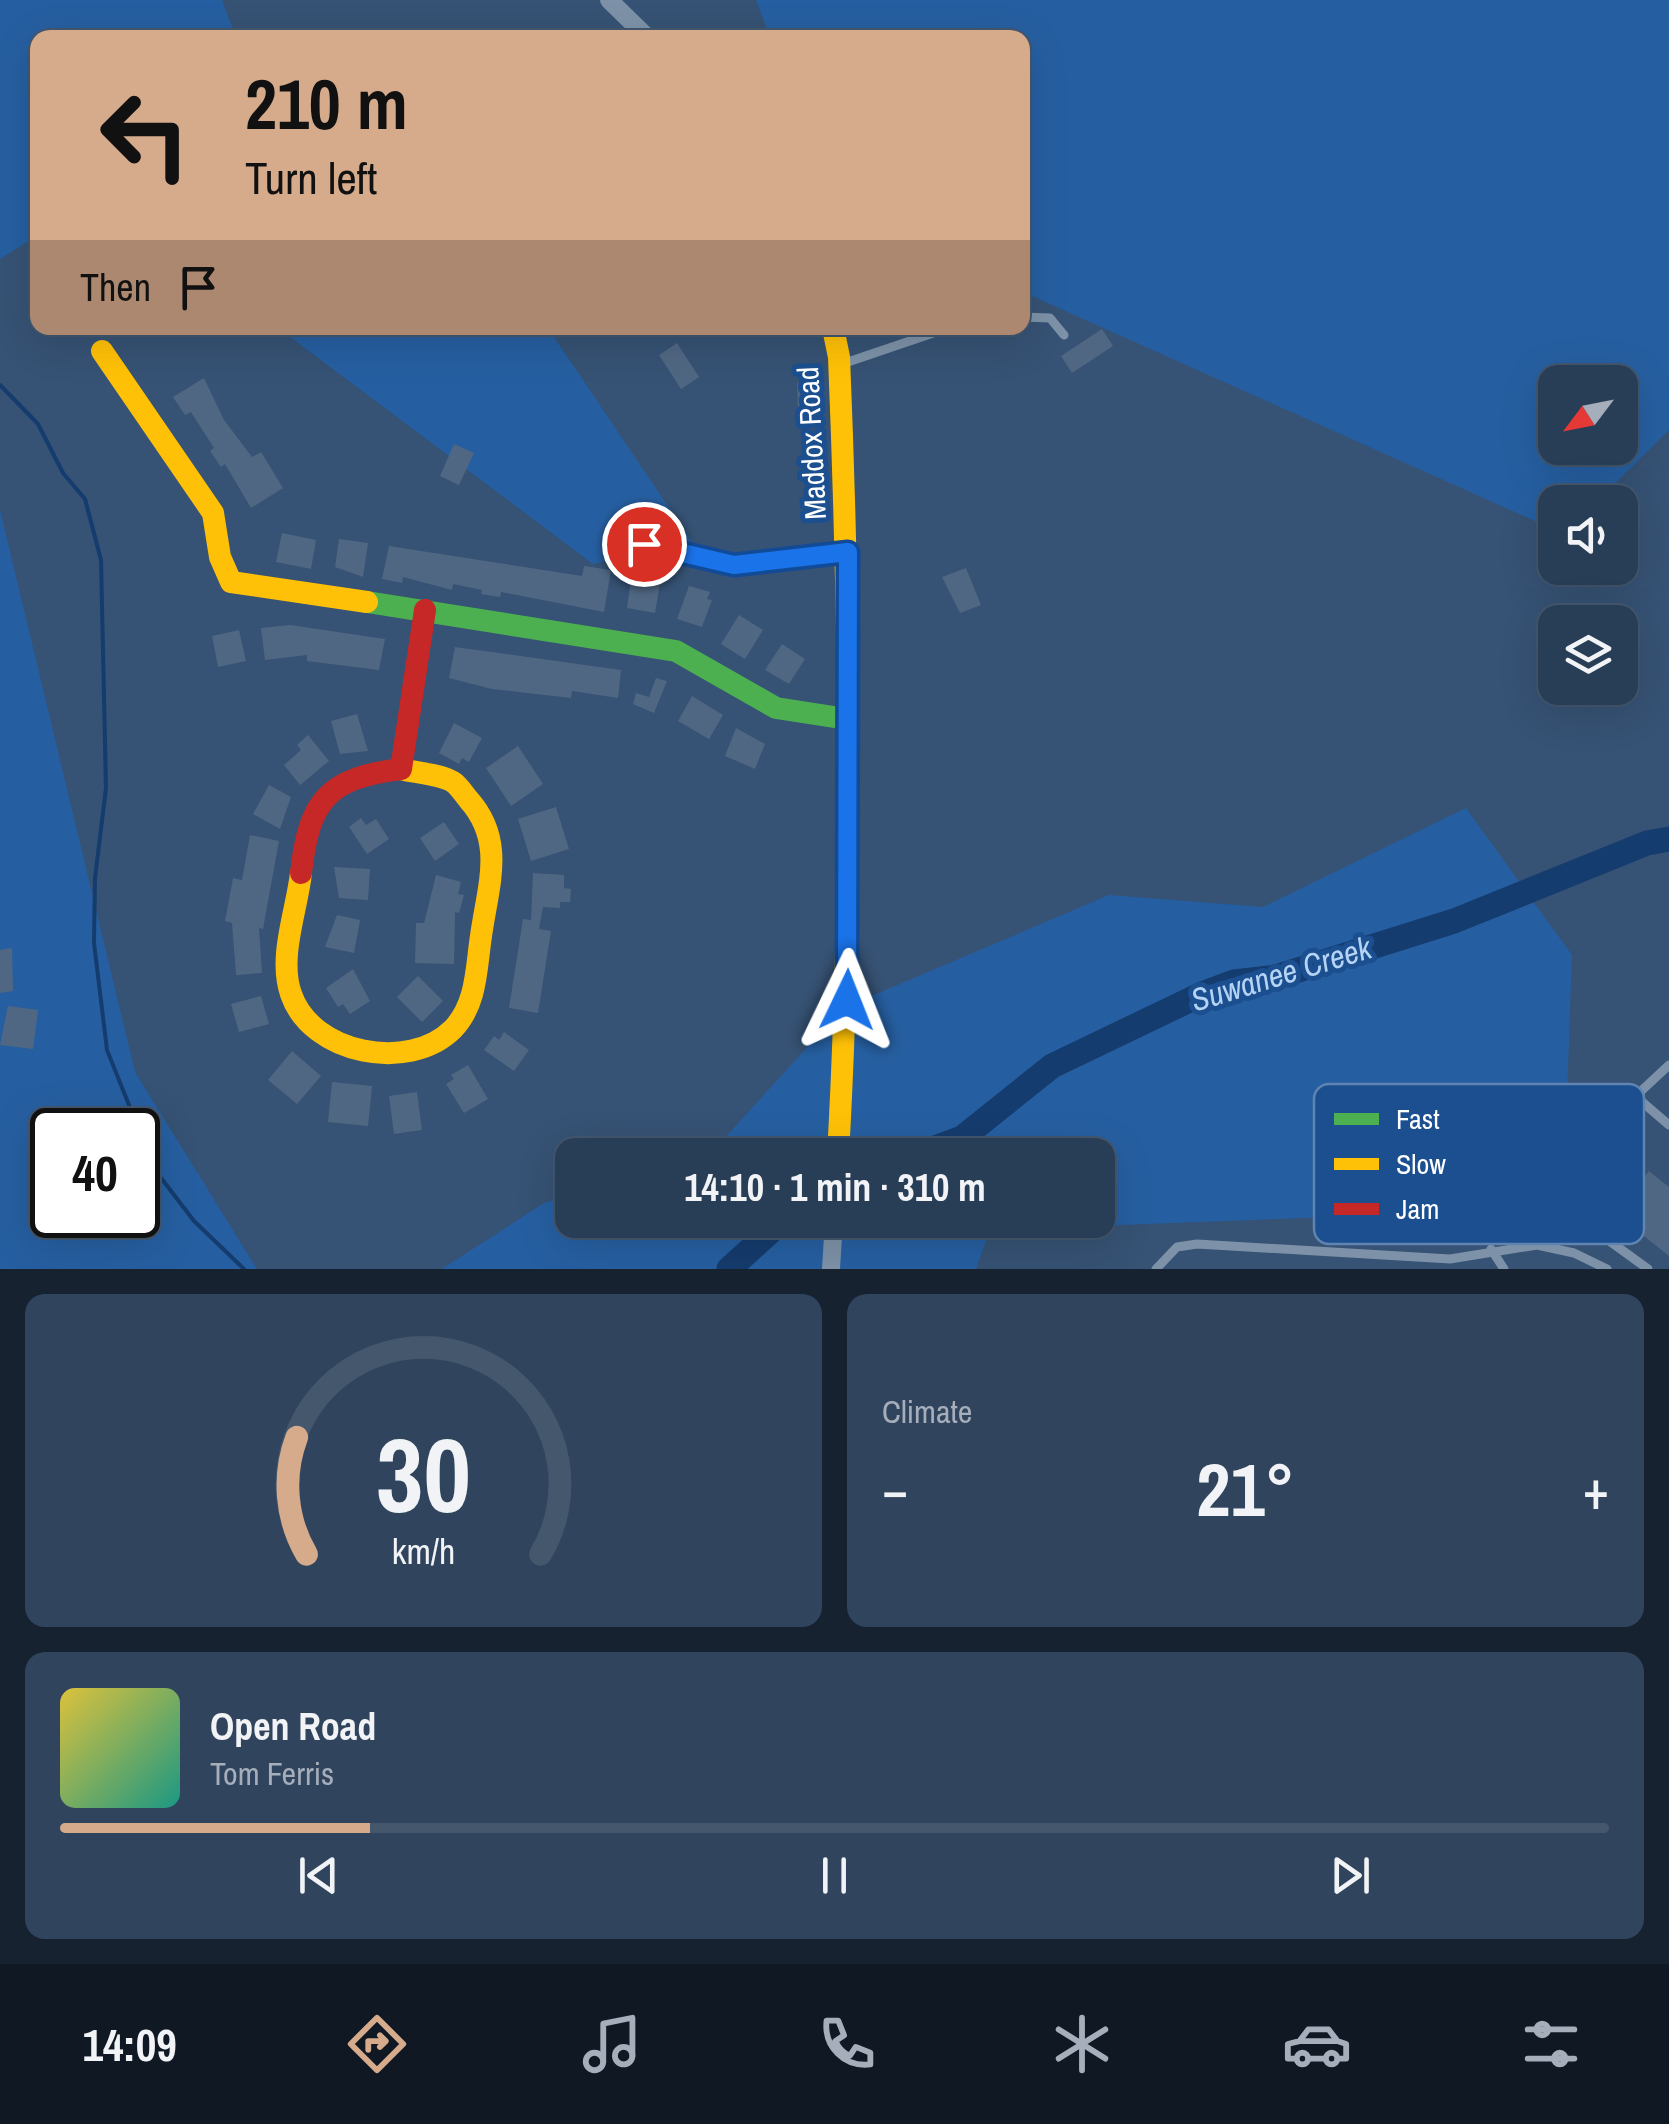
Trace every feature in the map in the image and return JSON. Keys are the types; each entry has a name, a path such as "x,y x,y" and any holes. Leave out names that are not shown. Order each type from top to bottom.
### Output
{"street":[{"path":"609,0 640,30"},
{"name":"Maddox Road","path":"834,335 848,552 849,961 839,1138"},
{"path":"102,352 213,513 220,557 231,582 643,642 676,652 776,708 847,718"},
{"path":"644,544 734,565 848,552"},
{"path":"400,769 425,610"},
{"path":"400,769 453,782 480,812 494,844 471,1003 460,1023 444,1040 420,1050 374,1054 326,1038 307,1022 287,978 313,815 335,788 365,774 400,769"},
{"path":"832,1269 833,1238"}],"lane":[{"path":"1030,317 1050,318 1064,334"},
{"path":"839,365 927,335"},
{"path":"1644,1088 1669,1064"},
{"path":"1644,1105 1669,1125"},
{"path":"1156,1269 1177,1247 1197,1244 1450,1260 1491,1249 1536,1245 1574,1253 1606,1269"},
{"path":"1614,1244 1648,1269"},
{"path":"1491,1249 1504,1269"}],"shaded area":[{"path":"0,0 222,0 233,30 30,30 30,240 0,259"},
{"path":"756,0 1669,0 1669,430 1638,461 1638,365 1538,365 1538,465 1634,465 1613,485 1538,485 1538,522 1030,295 1030,30 767,30"},
{"path":"287,335 553,335 692,542 593,564"},
{"path":"0,510 135,1072 157,1108 30,1108 30,1238 160,1238 160,1112 257,1269 0,1269"},
{"path":"1466,808 1572,955 1567,1084 1314,1084 1314,1218 1115,1225 1115,1138 724,1138 843,1008 1109,895 1263,907"},
{"path":"555,1200 555,1238 987,1238 976,1269 442,1269 544,1203"}],"building":[{"path":"1102,329 1113,346 1072,373 1061,356"},
{"path":"677,343 699,377 681,389 659,355"},
{"path":"204,378 224,420 252,457 261,452 283,488 251,508 225,464 221,467 210,451 214,448 191,412 185,415 173,397"},
{"path":"820,382 821,408 798,408 797,383"},
{"path":"454,444 474,453 459,485 440,476"},
{"path":"282,533 316,540 311,569 276,562"},
{"path":"339,539 368,543 363,577 335,567"},
{"path":"389,546 582,576 584,566 611,570 604,612 501,592 500,597 481,594 482,590 453,584 452,590 403,577 402,583 382,579"},
{"path":"966,568 981,605 960,613 942,577"},
{"path":"632,571 660,583 655,613 627,608"},
{"path":"689,586 710,592 707,599 712,600 702,627 677,619"},
{"path":"739,615 763,630 745,659 721,644"},
{"path":"290,625 385,639 379,670 307,661 307,655 265,660 261,628"},
{"path":"239,630 246,661 218,667 212,636"},
{"path":"782,644 805,659 789,684 765,670"},
{"path":"455,647 621,670 618,698 572,691 571,698 492,689 449,678"},
{"path":"656,678 667,681 654,713 633,704 636,693 649,697"},
{"path":"692,696 723,715 709,739 678,721"},
{"path":"357,714 368,751 340,754 331,721"},
{"path":"454,723 482,738 469,762 462,758 459,764 439,753"},
{"path":"736,728 765,744 755,769 725,756"},
{"path":"308,735 329,761 300,785 284,765 301,750 297,745"},
{"path":"518,746 543,784 511,806 486,768"},
{"path":"269,785 291,797 280,829 253,814"},
{"path":"556,807 569,849 531,861 518,819"},
{"path":"361,818 366,825 376,819 389,839 367,854 349,827"},
{"path":"444,822 459,844 435,861 420,838"},
{"path":"250,835 279,841 263,929 259,928 262,973 236,975 232,923 225,921 233,878 242,880"},
{"path":"334,867 370,869 368,900 339,898"},
{"path":"533,873 564,875 564,888 571,889 570,902 560,902 560,908 543,907 539,929 551,931 538,1013 509,1008 523,919 531,920"},
{"path":"436,875 461,882 458,894 464,895 459,913 455,912 454,964 415,963 416,923 424,923"},
{"path":"337,915 360,920 354,953 325,947"},
{"path":"12,948 13,991 0,993 0,950"},
{"path":"353,969 370,1001 350,1014 343,1004 338,1007 326,988"},
{"path":"418,976 443,1001 422,1022 397,997"},
{"path":"261,996 269,1024 239,1032 231,1004"},
{"path":"8,1006 38,1010 33,1049 0,1045"},
{"path":"504,1032 529,1050 514,1071 484,1050 494,1036 499,1040"},
{"path":"292,1051 321,1076 297,1104 268,1080"},
{"path":"468,1065 488,1099 464,1113 446,1084 454,1079 451,1075"},
{"path":"332,1082 372,1086 368,1126 328,1122"},
{"path":"417,1092 422,1130 394,1134 389,1096"},
{"path":"1649,1171 1669,1187 1669,1256 1644,1236 1644,1177"}],"waterway":[{"path":"0,385 38,424 63,473 85,499 101,560 106,788 95,878 94,943 107,1050 155,1170 194,1221 244,1269"},
{"name":"Suwanee Creek","path":"962,1138 1052,1066 1202,994 1234,982 1276,977 1454,921 1647,843 1669,839"},
{"name":"Suwanee Creek","path":"729,1269 763,1238"}],"traffic: fast":[{"path":"367,602 676,651 776,708 847,719"}],"traffic: slow":[{"path":"834,335 839,357 843,457 848,756 839,1138"},
{"path":"102,351 213,513 220,557 231,582 367,602"},
{"path":"301,873 287,965 291,994 302,1015 339,1043 388,1053 412,1051 434,1043 453,1029 467,1009 474,986 490,881 491,847 480,815 455,783 401,769"}],"traffic: jam":[{"path":"301,873 310,827 327,797 356,779 401,769 425,610"}],"route":[{"path":"644,544 734,565 848,552 847,1000"}]}
